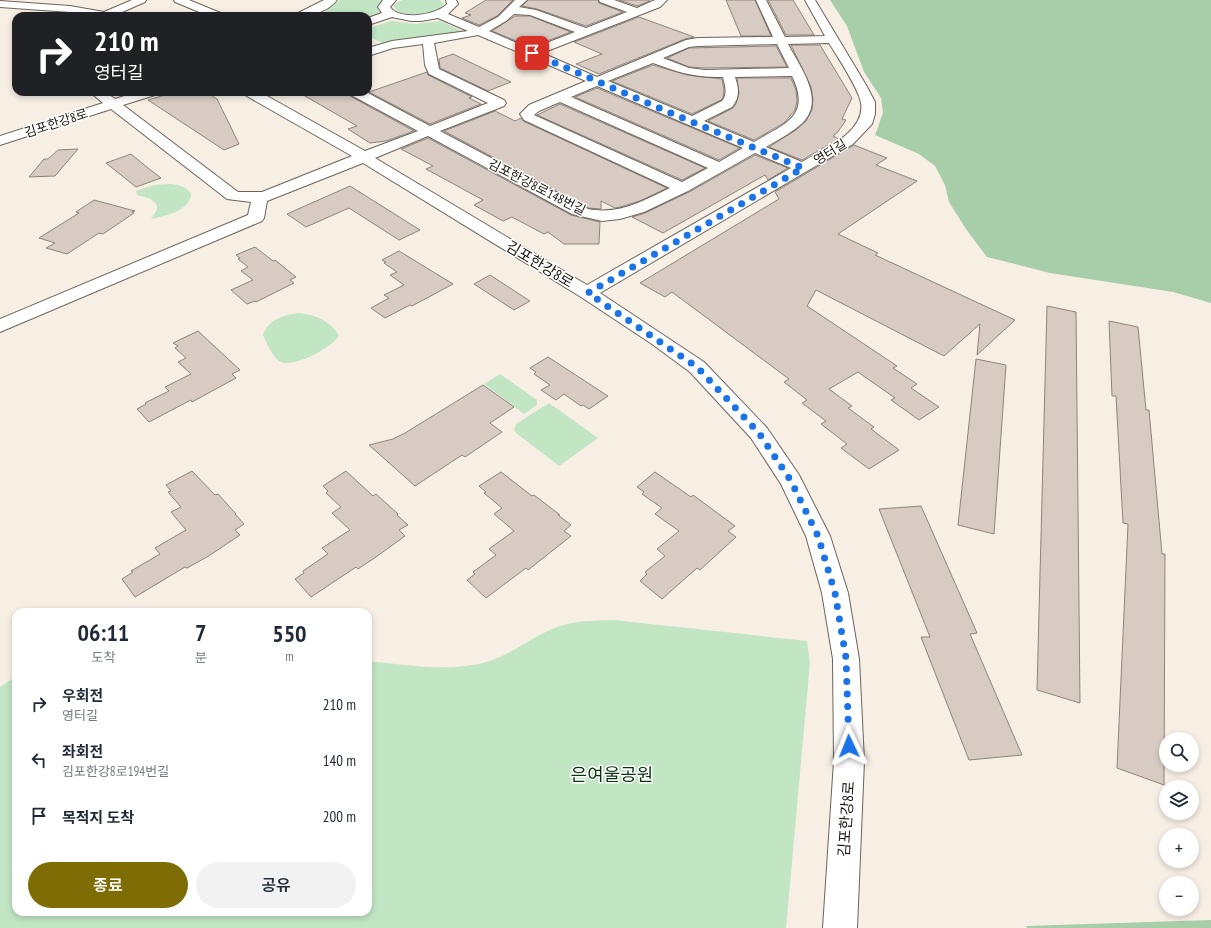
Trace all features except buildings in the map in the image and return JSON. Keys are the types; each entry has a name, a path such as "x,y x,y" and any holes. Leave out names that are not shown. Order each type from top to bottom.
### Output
{"street":[{"path":"114,12 141,0"},
{"path":"179,0 209,12"},
{"path":"310,12 332,0"},
{"path":"391,0 386,3 384,7 386,11 391,14 411,18 438,14 450,8 453,4 451,0"},
{"path":"372,51 392,45 459,36 479,30 498,22 522,0"},
{"path":"604,0 637,12"},
{"path":"532,53 656,5 662,0"},
{"name":"김포한강8로148번길","path":"364,96 578,211 589,214 615,216 626,213 683,188 791,126 804,112 807,105 807,95 779,40 761,0"},
{"name":"영터길","path":"588,293 848,141 865,124 868,114 868,102 810,0"},
{"path":"0,4 70,9 85,12"},
{"path":"511,10 532,12 586,32"},
{"path":"372,21 391,14"},
{"path":"438,14 803,168"},
{"path":"683,188 529,117 529,111 596,81 692,42 832,39"},
{"path":"113,104 233,196 247,198 260,197 364,158 500,103 433,71 428,40"},
{"path":"652,58 697,74 796,72"},
{"path":"691,122 727,104 731,100 733,92 728,74"},
{"name":"김포한강8로","path":"102,96 113,104"},
{"name":"김포한강8로","path":"0,141 138,96"},
{"name":"김포한강8로","path":"257,96 364,158 588,293 697,367 759,433 791,481 818,536 835,593 846,658 850,761 840,928"},
{"path":"560,97 719,168"},
{"path":"0,326 256,218 260,197"}],"green space":[{"path":"340,0 389,0 381,6 379,11 382,16 372,19 372,12 324,12"},
{"path":"402,0 440,0 444,4 434,11 411,14 398,11 394,7 395,4"},
{"path":"830,0 1211,0 1211,303 1173,292 1050,273 987,257 966,229 949,202 945,185 935,166 919,154 875,135 883,113 881,98 864,72 847,26"},
{"path":"392,21 415,24 441,21 466,33 386,45 372,38 372,27"},
{"path":"154,185 180,185 187,189 191,194 190,200 182,209 176,212 151,219 157,210 157,205 151,199 137,195 136,191"},
{"path":"298,313 322,319 332,326 339,336 328,346 311,356 302,360 285,363 276,359 263,335 265,330 272,322 287,315"},
{"path":"500,374 537,400 537,405 524,414 484,384"},
{"path":"549,403 598,438 559,466 514,430 516,424"},
{"name":"은여울공원","path":"613,620 807,641 810,662 786,928 0,928 0,687 12,679 12,916 372,916 372,661 429,667 460,667 475,665 490,661 509,653 554,628 582,621"},
{"path":"1211,920 1211,928 1027,928 1026,926"}],"route":[{"path":"532,53 803,168 588,293 697,367 759,433 791,481 818,536 835,593 846,658 849,746"}]}
